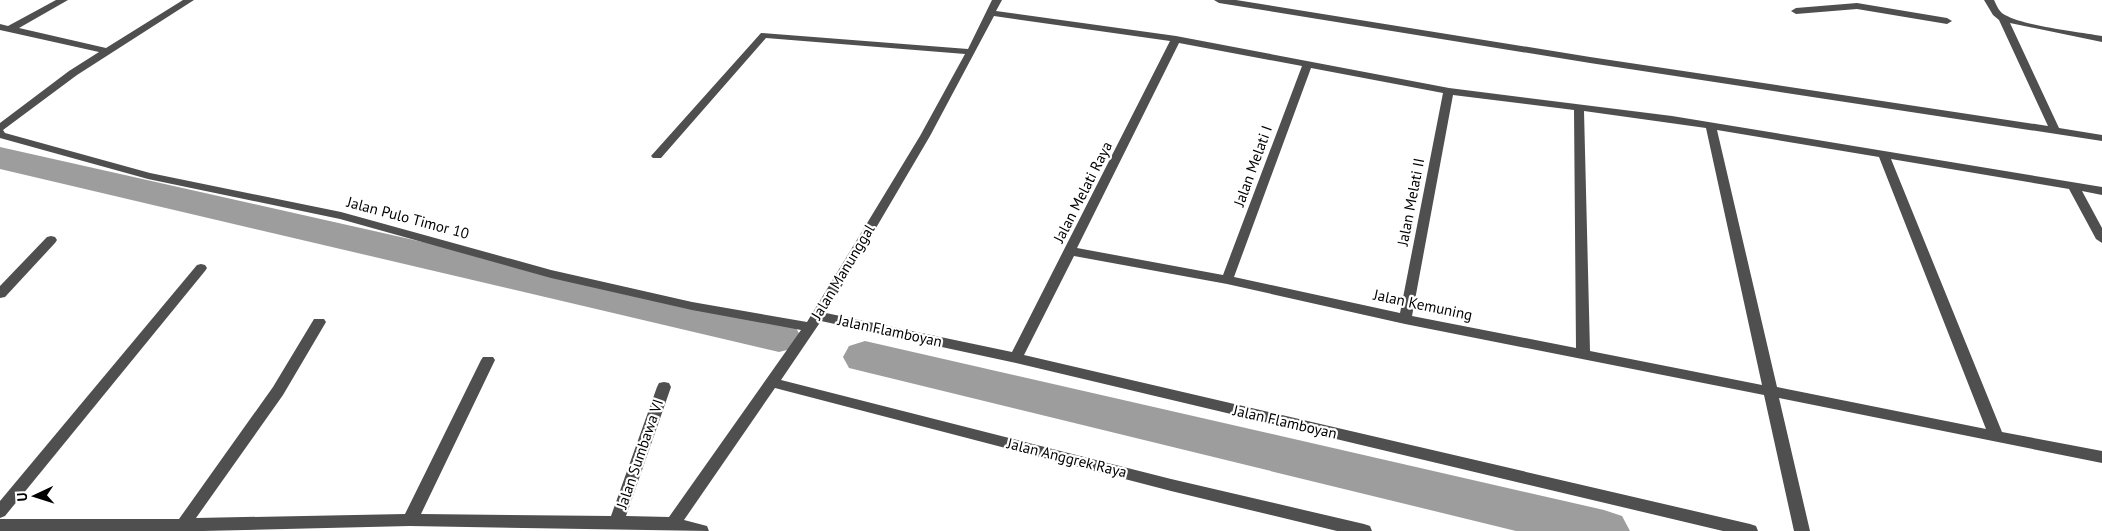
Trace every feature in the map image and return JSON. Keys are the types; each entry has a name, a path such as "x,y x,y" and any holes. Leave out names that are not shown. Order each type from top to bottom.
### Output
{"street":[{"path":"5,28 63,0"},
{"path":"0,128 73,73 189,0"},
{"name":"Jalan Manunggal","path":"670,527 811,326 925,136 997,0"},
{"path":"1219,0 1279,11 2102,138"},
{"path":"1989,0 1996,13 2003,18 2027,25 2102,39"},
{"path":"1796,11 1856,3 1947,21"},
{"path":"990,13 1176,39 1449,90 1710,126 2102,191"},
{"path":"2003,18 2055,131"},
{"path":"5,28 108,51"},
{"path":"657,156 764,35 971,52"},
{"name":"Jalan Melati Raya","path":"1016,358 1176,39"},
{"name":"Jalan Melati I","path":"1228,280 1308,64"},
{"name":"Jalan Melati II","path":"1405,319 1449,90"},
{"path":"1579,107 1583,353"},
{"path":"1710,126 1802,531"},
{"name":"Jalan Pulo Timor 10","path":"0,133 1,135 148,176 341,216 551,274 692,306 811,326"},
{"path":"1884,156 1997,437"},
{"path":"2074,186 2102,239"},
{"path":"0,294 51,240"},
{"name":"Jalan Kemuning","path":"1070,251 1228,280 1405,319 2102,457"},
{"path":"0,512 201,268"},
{"path":"181,528 278,391 319,322"},
{"name":"Jalan Flamboyan","path":"811,326 1016,358 1750,531"},
{"path":"410,520 488,360"},
{"name":"Jalan Anggrek Raya","path":"770,382 1171,485 1364,531"},
{"name":"Jalan Sumbawa VI","path":"616,522 664,387"},
{"path":"0,524 181,528 410,520 616,522 701,531"}],"waterway":[{"path":"0,158 779,337"},
{"path":"865,357 1604,531"}]}
